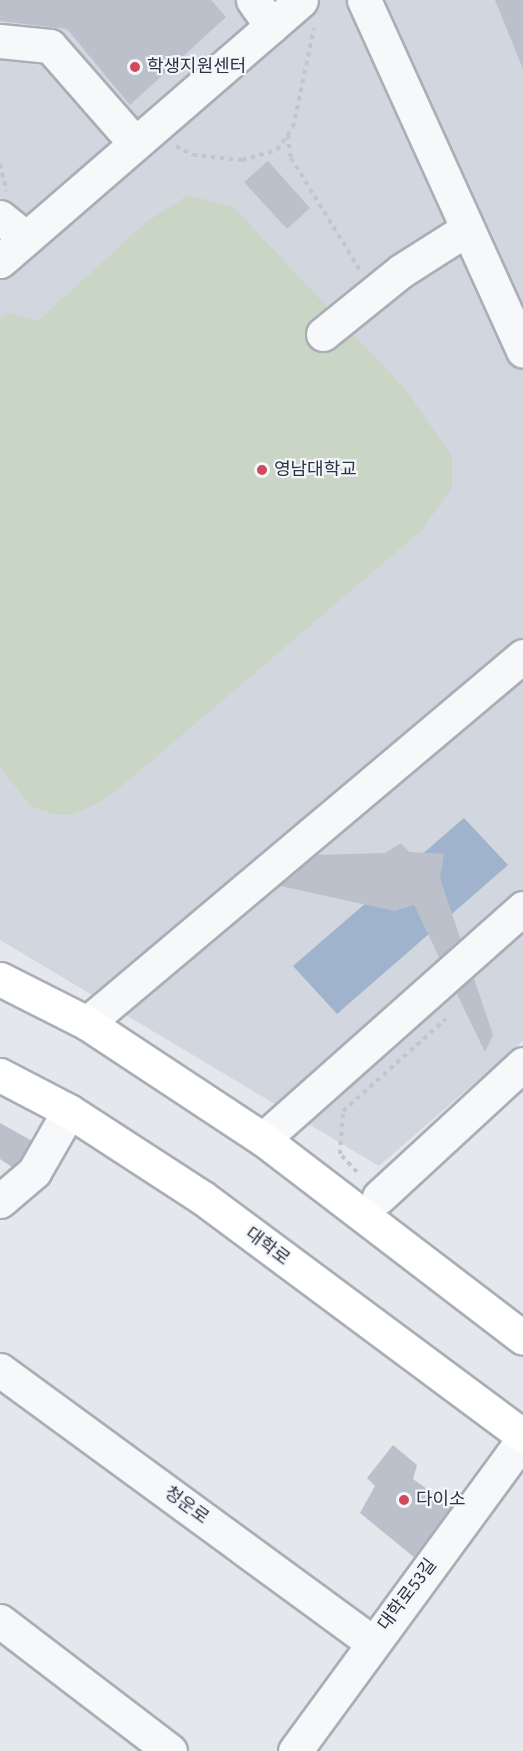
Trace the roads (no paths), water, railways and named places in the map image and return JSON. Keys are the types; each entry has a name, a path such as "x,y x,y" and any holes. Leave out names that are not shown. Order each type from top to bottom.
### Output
{"main road":[{"path":"0,979 87,1023 263,1139 523,1338"},
{"name":"대학로","path":"0,1074 69,1111 203,1198 523,1438"}],"street":[{"path":"0,261 135,143 262,13 301,0"},
{"path":"364,0 523,351"},
{"path":"0,41 50,46 135,143"},
{"path":"0,218 26,238"},
{"path":"324,334 375,292 467,229"},
{"path":"87,1023 523,656"},
{"path":"263,1139 523,908"},
{"path":"379,1197 523,1064"},
{"path":"0,1201 34,1172 69,1111"},
{"name":"청운로","path":"0,1370 373,1642"},
{"name":"대학로53길","path":"306,1747 373,1642 523,1438"},
{"path":"0,1621 170,1751"}],"water":[{"path":"464,818 508,865 337,1014 293,966"}],"place":[{"name":"학생지원센터","path":"135,67"},
{"name":"영남대학교","path":"262,470"},
{"name":"다이소","path":"404,1500"}]}
